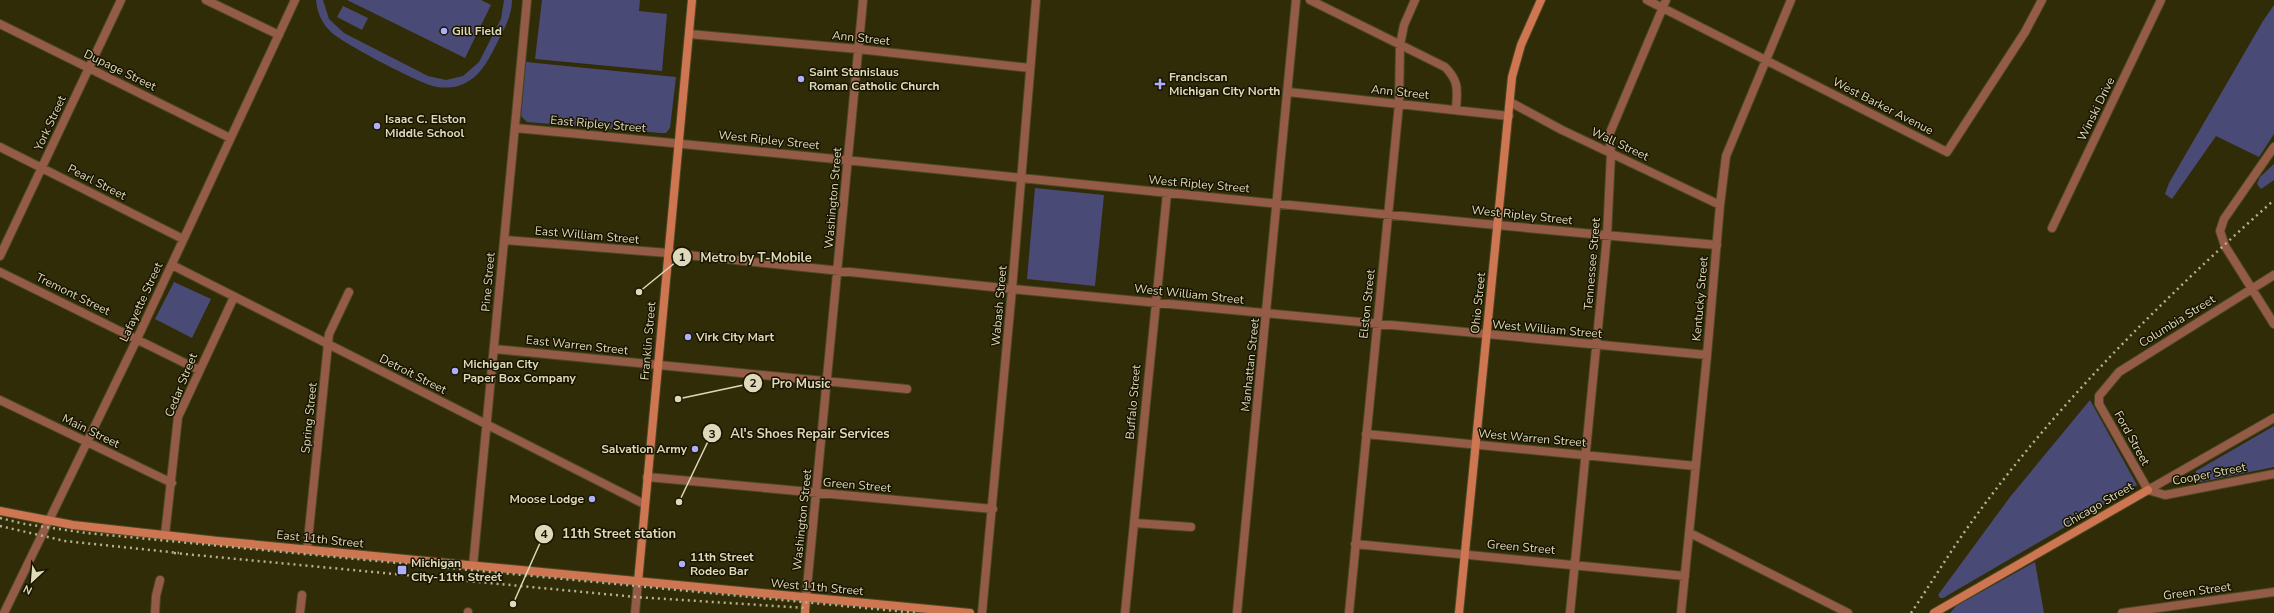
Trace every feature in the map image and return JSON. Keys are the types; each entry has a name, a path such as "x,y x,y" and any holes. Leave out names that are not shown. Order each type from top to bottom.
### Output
{"street":[{"name":"York Street","path":"0,256 43,168 121,0"},
{"path":"206,0 279,35"},
{"name":"Lafayette Street","path":"4,613 172,265 295,0"},
{"name":"Pine Street","path":"473,566 527,0"},
{"name":"Franklin Street","path":"635,613 692,0"},
{"name":"Washington Street","path":"805,613 863,0"},
{"name":"Wabash Street","path":"982,613 993,510 1036,0"},
{"name":"Manhattan Street","path":"1237,613 1296,0"},
{"path":"1310,0 1445,67 1452,74 1457,84 1456,110"},
{"name":"Elston Street","path":"1349,613 1399,104 1400,44 1404,25 1415,0"},
{"name":"Ohio Street","path":"1459,613 1510,102 1516,62 1541,0"},
{"name":"West Barker Avenue","path":"1647,0 1664,4 1766,59 1947,152 2025,32 2042,0"},
{"name":"Kentucky Street","path":"1681,613 1707,355 1720,204 1726,156 1791,0"},
{"name":"Winski Drive","path":"2052,228 2161,0"},
{"name":"Tennessee Street","path":"1570,613 1576,564 1595,346 1608,236 1611,153 1609,135 1664,4"},
{"name":"Dupage Street","path":"0,24 230,138"},
{"name":"Ann Street","path":"689,34 858,49 1030,68"},
{"name":"Ann Street","path":"1288,92 1509,116"},
{"name":"Wall Street","path":"1510,102 1611,153 1720,204"},
{"name":"East Ripley Street","path":"515,128 679,143"},
{"name":"West Ripley Street","path":"679,143 1021,179 1498,224 1608,236 1717,245"},
{"name":"Pearl Street","path":"0,147 183,239"},
{"path":"2274,147 2224,219 2220,231 2225,246 2274,324"},
{"name":"Buffalo Street","path":"1125,613 1167,193"},
{"name":"East William Street","path":"504,240 668,253"},
{"name":"West William Street","path":"668,253 1012,289 1595,346 1707,355"},
{"name":"Detroit Street","path":"172,265 644,504"},
{"name":"Tremont Street","path":"0,272 199,370"},
{"name":"Columbia Street","path":"2099,396 2119,372 2274,275"},
{"name":"Spring Street","path":"307,550 329,334 349,292"},
{"name":"Cedar Street","path":"165,535 178,417 234,297"},
{"name":"East Warren Street","path":"494,349 658,365"},
{"path":"658,365 907,389"},
{"name":"Ford Street","path":"2099,396 2099,404 2148,490"},
{"name":"Main Street","path":"0,400 172,482"},
{"name":"Chicago Street","path":"1934,613 2274,418"},
{"name":"West Warren Street","path":"1366,434 1696,466"},
{"name":"Cooper Street","path":"2148,490 2165,495 2274,474"},
{"name":"Green Street","path":"647,477 993,510"},
{"name":"East 11th Street","path":"0,511 49,521 165,535 638,582"},
{"path":"1135,523 1191,528"},
{"path":"1690,533 1848,613"},
{"name":"Green Street","path":"1355,544 1576,564 1685,576"},
{"path":"154,613 160,580"},
{"name":"West 11th Street","path":"638,582 970,613"},
{"name":"Green Street","path":"2122,613 2274,592"},
{"path":"300,613 302,595"}],"shaded area":[{"path":"316,0 323,0 329,19 344,33 428,76 446,80 463,76 479,62 501,19 504,0 512,0 512,6 507,24 481,70 471,80 458,86 446,88 424,83 349,45 328,29 319,13"},
{"name":"Gill Field","path":"347,0 481,0 491,5 465,58"},
{"path":"542,0 640,0 639,11 667,14 662,71 535,59"},
{"path":"2274,5 2274,134 2259,157 2216,136 2172,199 2165,194 2169,183 2263,21"},
{"path":"343,6 368,18 362,30 337,17"},
{"path":"526,62 676,77 670,128 666,133 661,133 527,122 521,116"},
{"path":"2274,164 2274,180 2261,189 2257,184 2260,177"},
{"path":"1035,188 1104,195 1095,286 1027,279"},
{"path":"174,282 211,299 192,338 155,319"},
{"path":"2090,400 2137,485 1943,598 1940,598 1938,595 2010,497"},
{"path":"2274,426 2274,467 2201,482 2195,479 2196,471"},
{"path":"2035,562 2044,613 1950,613 1956,606"}],"railway":[{"path":"1911,613 1957,543 2006,476 2077,392 2154,312 2274,200"},
{"path":"0,518 25,524 86,533 917,613"},
{"path":"0,526 65,541 179,553"},
{"path":"174,553 636,597 806,608"}],"place":[{"name":"Gill Field","path":"444,31"},
{"name":"Saint Stanislaus Roman Catholic Church","path":"801,79"},
{"name":"Franciscan Michigan City North","path":"1160,84"},
{"name":"Isaac C. Elston Middle School","path":"377,126"},
{"name":"Metro by T-Mobile","path":"639,292"},
{"name":"Virk City Mart","path":"688,337"},
{"name":"Michigan City Paper Box Company","path":"455,371"},
{"name":"Pro Music","path":"678,399"},
{"name":"Salvation Army","path":"695,449"},
{"name":"Moose Lodge","path":"592,499"},
{"name":"Al's Shoes Repair Services","path":"679,502"},
{"name":"11th Street Rodeo Bar","path":"682,564"},
{"name":"Michigan City-11th Street","path":"402,570"},
{"name":"11th Street station","path":"513,604"}]}
